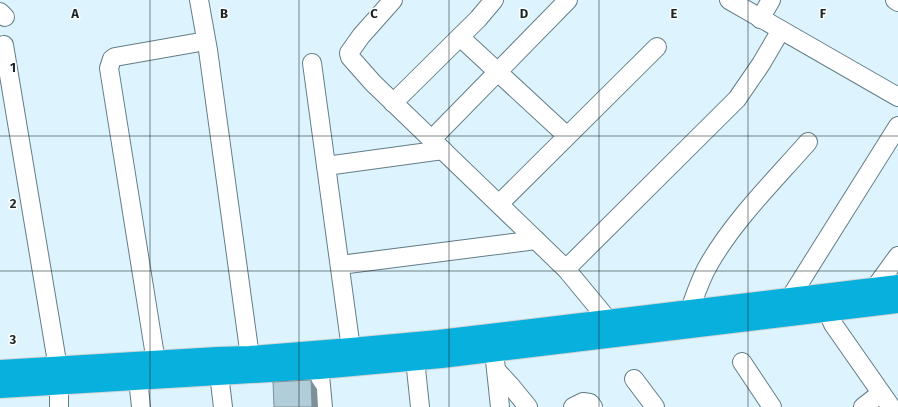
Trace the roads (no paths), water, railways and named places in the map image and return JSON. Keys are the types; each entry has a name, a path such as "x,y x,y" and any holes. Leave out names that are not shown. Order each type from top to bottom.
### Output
{"highway":[{"path":"0,387 58,376 156,362 250,357 319,360 415,359 496,361 826,302 874,289 898,286"},
{"path":"0,371 58,376 138,379 220,374 319,360 351,349 477,337 689,312 790,298 826,302 898,302"}],"street":[{"path":"199,0 250,357"},
{"path":"393,0 361,36 349,53 353,61 437,145 566,269 609,321"},
{"path":"394,103 460,37 494,0"},
{"path":"326,166 437,145 497,72 568,0"},
{"path":"729,0 898,97"},
{"path":"760,19 771,0"},
{"path":"566,269 737,99 761,64 780,30"},
{"path":"460,37 568,136"},
{"path":"156,362 109,68 112,59 115,57 206,41"},
{"path":"4,45 58,376 60,407"},
{"path":"499,204 657,47"},
{"path":"312,63 351,349"},
{"path":"790,298 898,126"},
{"path":"689,312 701,279 719,248 755,202 808,142"},
{"path":"340,265 536,240"},
{"path":"874,289 898,256"},
{"path":"826,302 834,324 891,407"},
{"path":"415,359 420,407"},
{"path":"319,360 323,407"},
{"path":"496,361 500,407"},
{"path":"496,361 510,385 528,407"},
{"path":"742,362 772,407"},
{"path":"220,374 223,407"},
{"path":"138,379 141,407"},
{"path":"634,379 655,407"},
{"path":"863,407 880,393"},
{"path":"572,407 583,402 590,403 593,407"}]}
